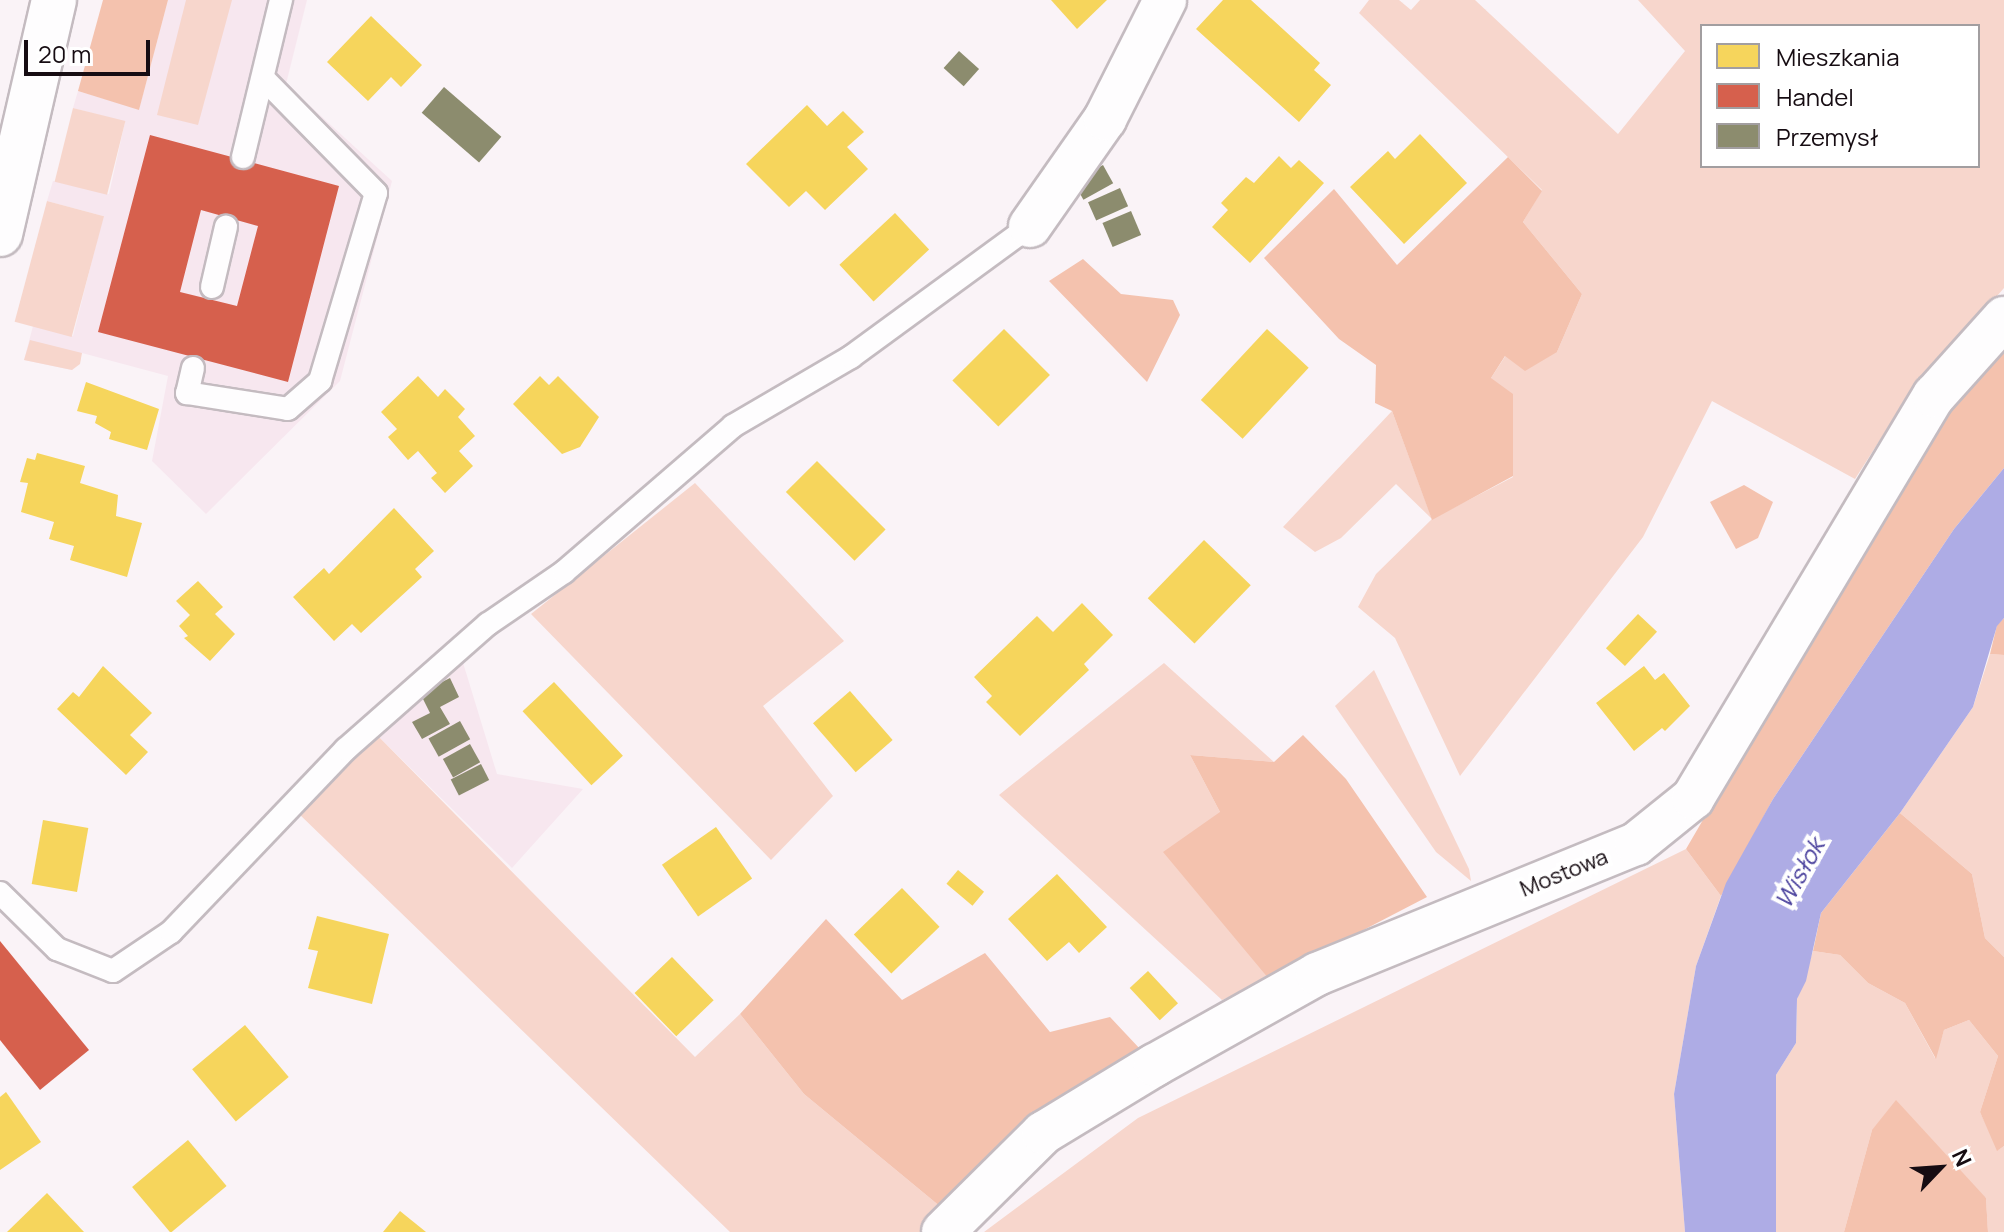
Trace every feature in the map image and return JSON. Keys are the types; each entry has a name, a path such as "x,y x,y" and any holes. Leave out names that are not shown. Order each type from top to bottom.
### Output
{"main road":[{"path":"0,234 54,0"}],"street":[{"path":"1030,226 1105,119 1165,0"},
{"name":"Mostowa","path":"943,1232 1043,1133 1155,1065 1317,974 1636,844 1693,798 1934,396 2004,318"}],"lane":[{"path":"243,157 281,0"},
{"path":"193,368 187,393 288,409 320,381 376,193 264,79"},
{"path":"0,893 57,949 113,971 171,932 346,749 488,624 564,572 733,426 812,374 851,357 1030,226"},
{"path":"212,287 226,227"}],"shaded area":[{"path":"103,0 168,0 139,110 78,91"},
{"path":"168,0 307,0 286,84 392,181 340,381 206,514 152,461 168,376 82,353 72,370 24,360 33,326 73,336 103,216 47,201 53,181 109,194 125,122 73,108 78,91 139,109"},
{"path":"186,0 232,0 198,125 157,115"},
{"path":"1369,0 1399,0 1411,10 1420,0 1475,0 1618,134 1685,51 1638,0 2004,0 2004,288 1903,404 1855,479 1712,401 1643,537 1460,776 1395,638 1358,607 1376,574 1432,519 1513,477 1491,378 1506,355 1557,352 1582,294 1523,222 1542,190 1359,13"},
{"path":"73,108 125,121 107,195 55,182"},
{"path":"1508,157 1542,191 1523,222 1582,294 1557,352 1525,371 1505,356 1491,378 1513,394 1513,476 1432,520 1392,411 1375,403 1376,365 1339,339 1264,258 1334,189 1397,265"},
{"path":"47,201 104,216 72,337 15,322"},
{"path":"1083,259 1121,294 1173,300 1180,315 1147,382 1049,281"},
{"path":"30,340 82,353 80,364 72,370 24,360"},
{"path":"2004,347 2004,468 1954,529 1773,799 1721,896 1686,849 1932,427"},
{"path":"1392,411 1432,519 1396,484 1341,538 1315,552 1283,527"},
{"path":"695,483 844,641 763,706 833,796 771,860 531,614"},
{"path":"1744,485 1773,502 1758,538 1736,549 1710,502"},
{"path":"2004,618 2004,655 1990,654 1997,625"},
{"path":"457,643 497,774 583,789 512,868 378,736"},
{"path":"1990,654 2004,655 2004,957 1985,938 1972,874 1900,813 1973,707"},
{"path":"1164,663 1274,762 1190,755 1220,812 1269,979 1222,1000 999,795"},
{"path":"1374,670 1469,869 1471,881 1436,852 1335,706"},
{"path":"1303,735 1346,779 1427,897 1269,979 1163,852 1220,812 1190,755 1274,762"},
{"path":"378,736 695,1057 740,1014 804,1094 942,1208 927,1232 730,1232 296,811"},
{"path":"1900,813 1972,874 1985,938 2004,957 2004,1146 1997,1151 1980,1112 1998,1056 1969,1020 1944,1030 1936,1059 1905,1003 1868,983 1840,955 1813,951 1821,913"},
{"path":"1686,849 1721,896 1696,966 1674,1094 1685,1232 984,1232 1138,1118"},
{"path":"826,919 902,1000 985,953 1050,1032 1110,1017 1141,1050 942,1208 804,1094 740,1014"},
{"path":"1813,951 1840,955 1868,983 1905,1003 1935,1058 1944,1030 1969,1020 1998,1056 1980,1112 1998,1150 2004,1146 2004,1232 1988,1232 1986,1198 1872,1130 1844,1232 1776,1232 1776,1075 1796,1043 1797,999"},
{"path":"1896,1100 1986,1198 1988,1232 1844,1232 1872,1130"}],"water":[{"name":"Wisłok","path":"2004,468 2004,618 1997,626 1973,707 1900,813 1821,913 1806,981 1797,999 1796,1043 1776,1075 1776,1232 1685,1232 1674,1094 1696,966 1726,883 1773,799 1954,529"}],"building: Mieszkania":[{"path":"1051,0 1107,0 1077,29"},
{"path":"1223,0 1251,0 1320,63 1314,70 1331,85 1299,122 1196,29"},
{"path":"371,16 422,65 401,87 391,77 368,101 327,62"},
{"path":"807,105 827,126 843,111 864,132 847,147 868,169 825,210 806,191 789,207 746,164"},
{"path":"1420,134 1467,183 1404,244 1350,187 1388,151 1395,159"},
{"path":"1279,156 1291,168 1299,160 1324,183 1250,263 1212,227 1228,210 1221,203 1246,177 1254,183"},
{"path":"895,213 929,250 874,301 839,265"},
{"path":"1004,329 1050,375 998,427 952,381"},
{"path":"1267,329 1309,368 1243,439 1201,400"},
{"path":"418,376 438,397 445,389 465,409 458,417 475,436 459,451 473,466 445,493 431,478 437,473 418,451 408,460 388,437 397,429 381,412"},
{"path":"540,376 549,385 558,376 599,417 580,447 562,454 513,404"},
{"path":"86,382 159,409 147,450 109,439 111,432 95,423 97,416 77,411"},
{"path":"37,453 85,466 80,483 118,495 116,516 142,523 127,577 70,560 74,546 49,539 54,522 21,512 28,483 20,482 27,458 35,460"},
{"path":"817,461 886,530 854,561 786,492"},
{"path":"394,508 434,551 415,569 422,577 361,633 352,624 334,641 293,597 324,568 329,574"},
{"path":"1204,540 1251,585 1194,643 1148,598"},
{"path":"198,581 223,607 215,614 235,634 210,661 184,638 188,636 179,626 190,615 176,601"},
{"path":"1082,603 1113,635 1084,664 1089,670 1020,736 986,702 992,696 974,677 1037,616 1053,632"},
{"path":"1638,614 1657,632 1625,666 1606,648"},
{"path":"103,666 152,713 130,735 148,752 126,775 57,709 73,692 79,697"},
{"path":"1644,666 1655,680 1664,673 1690,706 1665,731 1662,728 1634,751 1596,703"},
{"path":"554,682 623,756 591,785 523,711"},
{"path":"850,691 893,740 856,772 813,723"},
{"path":"43,820 88,828 77,892 32,884"},
{"path":"716,827 752,879 698,916 662,865"},
{"path":"958,870 984,892 972,906 946,884"},
{"path":"1057,874 1107,927 1079,953 1069,942 1047,961 1008,919"},
{"path":"902,888 940,927 891,973 854,935"},
{"path":"317,916 389,934 372,1004 308,988 318,951 308,949"},
{"path":"672,957 714,1000 676,1036 635,993"},
{"path":"1148,971 1178,1003 1160,1020 1130,988"},
{"path":"245,1025 289,1077 236,1121 192,1069"},
{"path":"6,1092 41,1142 0,1170 0,1097"},
{"path":"188,1140 227,1186 172,1232 132,1187"},
{"path":"47,1193 84,1232 7,1232"},
{"path":"400,1211 426,1232 383,1232"}],"building: Handel":[{"path":"150,135 339,186 288,382 98,332","holes":["201,210 258,226 237,306 180,292"]},
{"path":"0,941 89,1050 40,1090 0,1040"}],"building: Przemysł":[{"path":"959,51 979,69 964,86 944,68"},
{"path":"444,87 501,137 479,163 422,113"},
{"path":"1103,165 1113,183 1083,200 1073,181"},
{"path":"1120,188 1128,206 1096,221 1088,202"},
{"path":"1131,211 1141,235 1113,247 1102,223"},
{"path":"450,678 459,697 440,707 450,724 422,739 412,722 430,713 420,693"},
{"path":"460,721 470,739 439,757 429,738"},
{"path":"470,744 480,762 453,777 443,759"},
{"path":"481,764 489,780 459,795 451,779"}]}
